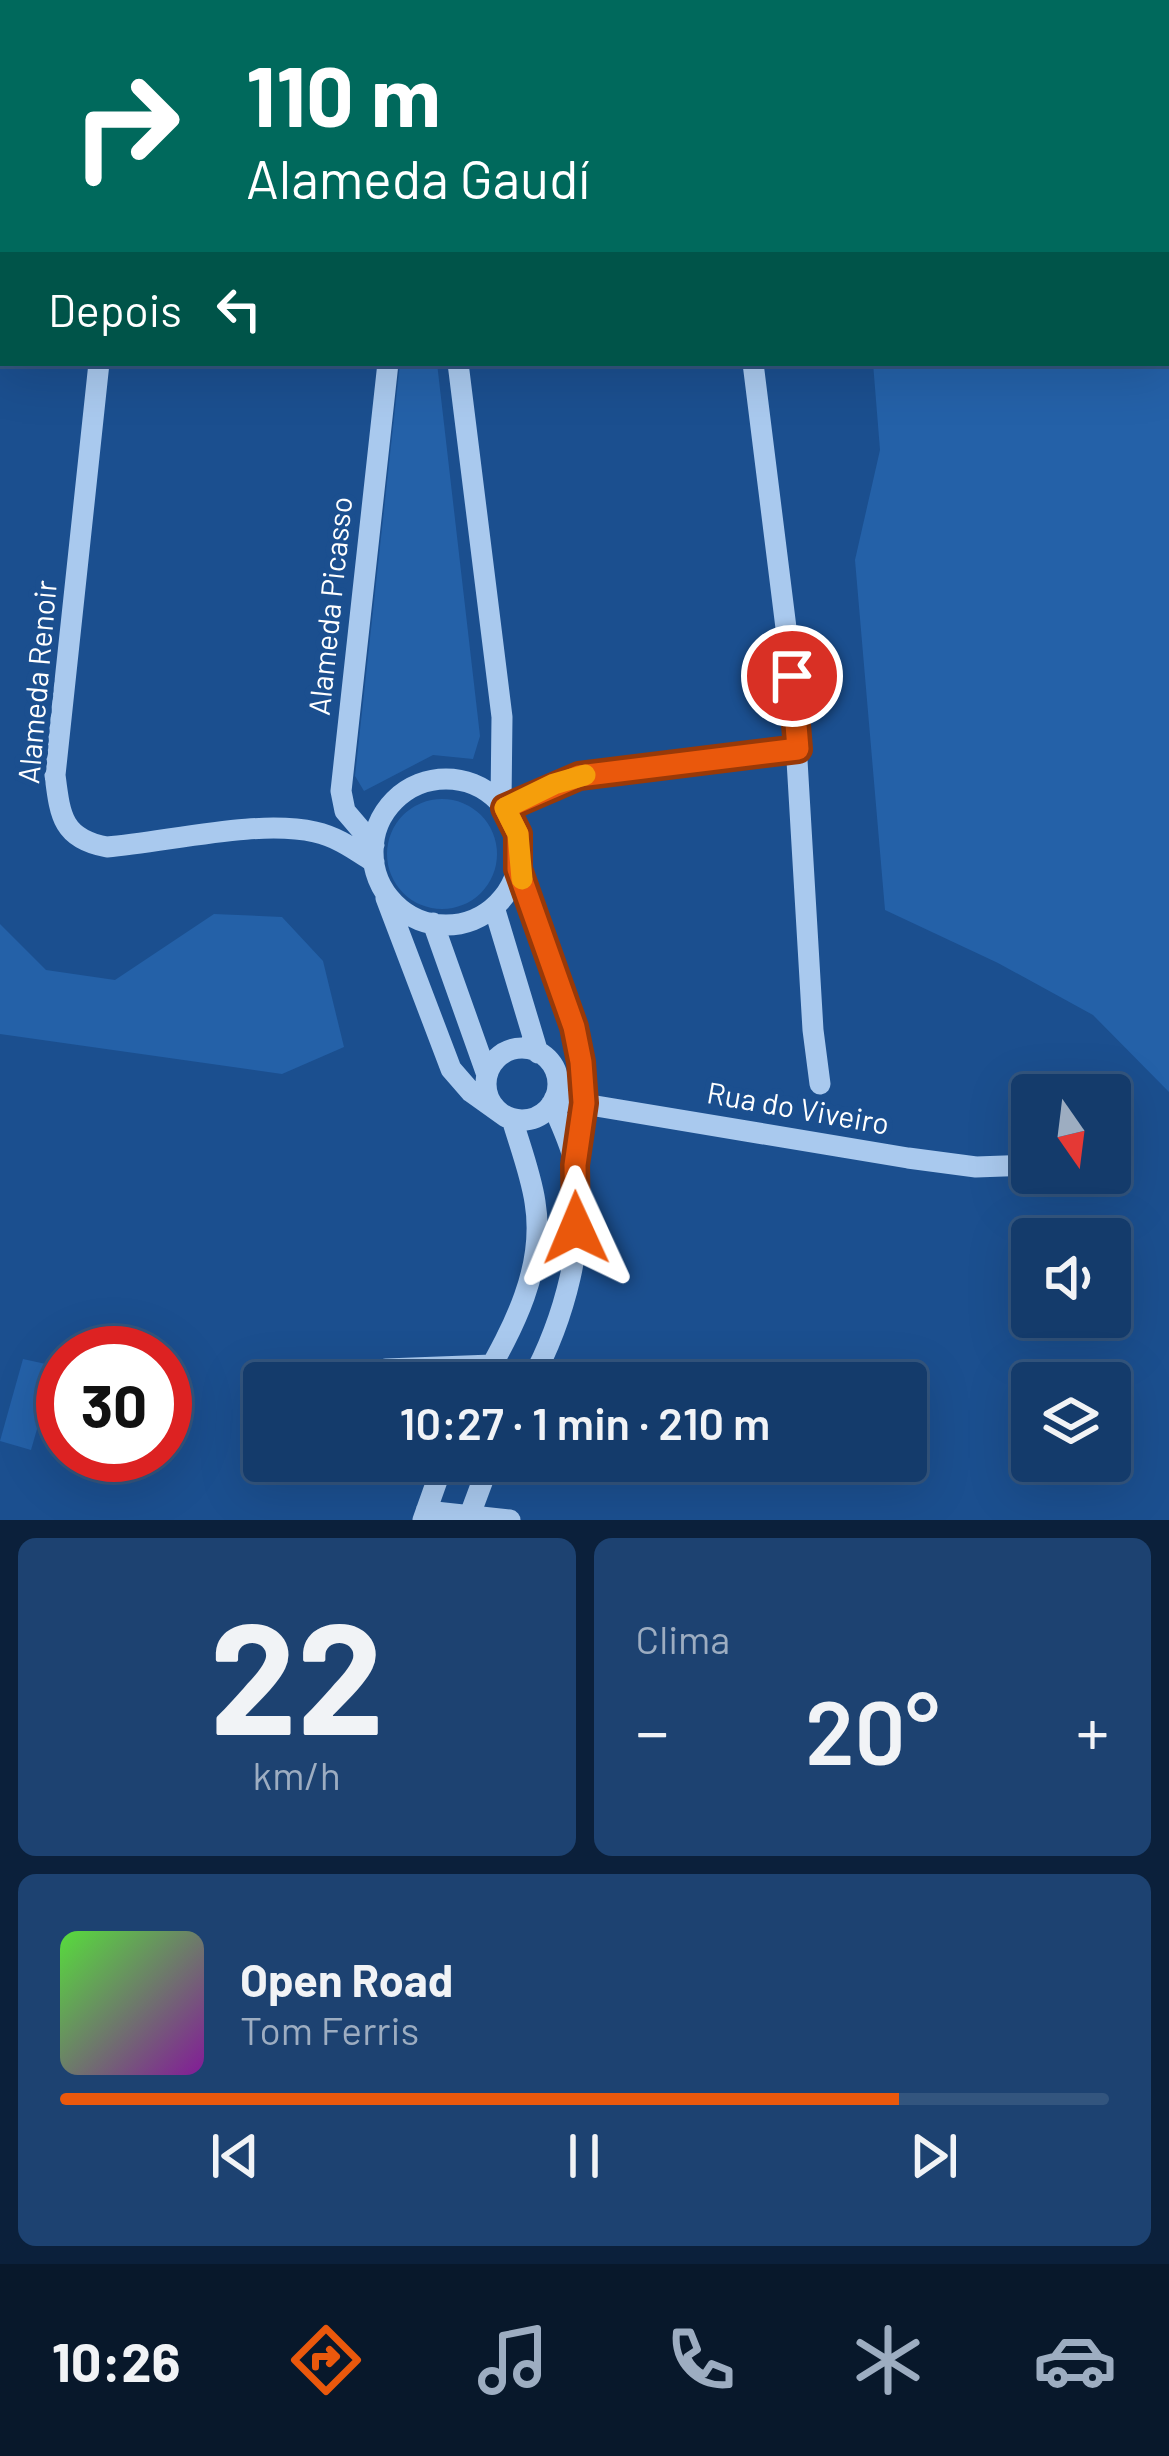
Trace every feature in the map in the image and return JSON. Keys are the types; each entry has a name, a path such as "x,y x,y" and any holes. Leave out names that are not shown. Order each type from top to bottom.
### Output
{"street":[{"name":"Alameda Renoir","path":"99,366 55,775 64,822 88,844 107,847 279,827 314,831 374,854"},
{"name":"Alameda Picasso","path":"388,366 341,791 345,812 374,854 451,1069 470,1091 509,1118"},
{"path":"458,366 502,717 503,805"},
{"path":"753,366 798,749 820,1084"},
{"path":"503,805 579,776 798,749"},
{"path":"374,854 381,819 394,800 434,779 457,779 478,786 503,805 518,834 518,869 574,1027 584,1103 575,1165 573,1267 554,1336 541,1362"},
{"path":"382,886 412,916 454,924 494,907 518,869"},
{"path":"494,907 538,1053 554,1068 554,1101 575,1165"},
{"path":"433,923 487,1075 489,1100 509,1118 536,1201 536,1259 525,1297 493,1362"},
{"path":"487,1075 491,1065 508,1052 538,1053"},
{"path":"509,1118 530,1119 554,1101"},
{"name":"Rua do Viveiro","path":"554,1101 908,1158 976,1167 1011,1166"},
{"path":"437,1482 424,1515 509,1520"},
{"path":"469,1517 482,1482"}],"shaded area":[{"path":"400,366 437,366 480,736 473,759 433,755 364,791 355,776"},
{"path":"873,366 1169,366 1169,1092 1093,1015 998,963 885,910 855,560 880,450"},
{"path":"442,799 463,803 481,815 493,833 497,854 493,875 481,893 463,905 442,909 421,905 403,893 391,875 387,854 391,833 403,815 421,803"},
{"path":"214,914 282,917 323,961 344,1047 282,1074 0,1034 0,924 46,970 115,980"},
{"path":"23,1359 36,1362 36,1432 31,1450 0,1441"}],"slow traffic":[{"path":"522,879 518,834 505,808 585,775"}],"route":[{"path":"576,1228 575,1165 584,1103 581,1062 574,1027 518,869 518,834 505,808 579,776 798,749 792,676"}]}
